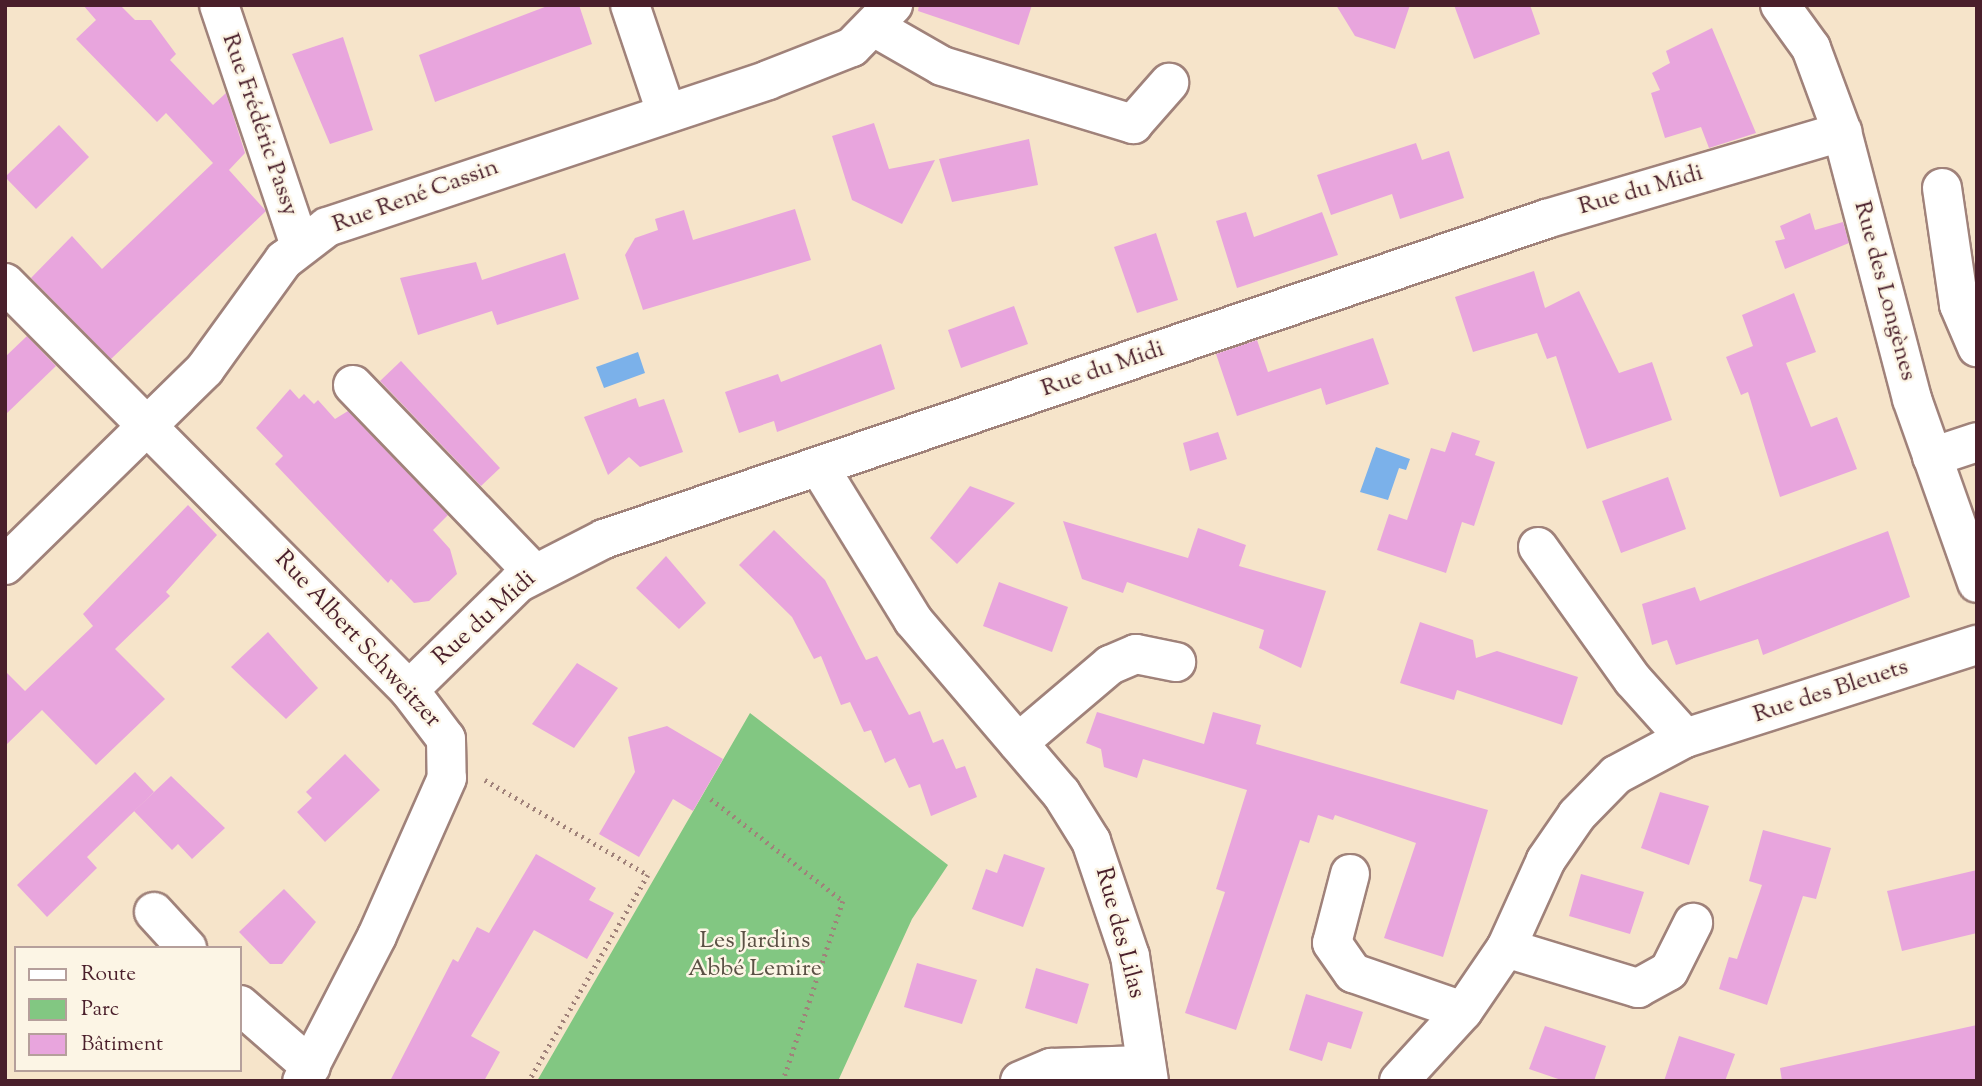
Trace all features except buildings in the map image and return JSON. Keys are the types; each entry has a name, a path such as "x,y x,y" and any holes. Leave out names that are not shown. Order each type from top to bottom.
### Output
{"street":[{"name":"Rue Frédéric Passy","path":"219,5 300,245"},
{"path":"630,5 666,112"},
{"name":"Rue des Longènes","path":"1780,5 1811,48 1842,132 1932,457 1977,583"},
{"name":"Rue René Cassin","path":"5,565 148,428 218,355 269,277 300,245 356,213 666,112 852,47 883,16"},
{"path":"883,16 942,66 1133,124 1169,83"},
{"name":"Rue du Midi","path":"409,690 533,572 604,539 1546,219 1842,132"},
{"path":"1942,188 1948,254 1977,347"},
{"name":"Rue Albert Schweitzer","path":"5,283 409,690 441,726 450,760 404,878 306,1074"},
{"path":"352,385 533,572"},
{"path":"1932,457 1977,442"},
{"name":"Rue des Lilas","path":"819,467 914,620 1061,793 1104,868 1130,956 1146,1073 1051,1068 1020,1081"},
{"path":"1538,547 1633,680 1685,738"},
{"name":"Rue des Bleuets","path":"1399,1081 1463,1012 1506,948 1546,860 1577,815 1616,775 1685,738 1977,645"},
{"path":"1018,743 1123,658 1152,654 1176,662"},
{"path":"1350,874 1332,929 1342,965 1463,1012"},
{"path":"154,912 185,946"},
{"path":"1506,948 1637,988 1669,971 1693,923"},
{"path":"242,1007 306,1074"}],"path":[{"path":"450,760 648,875 529,1081"},
{"path":"711,799 843,901 783,1081"}],"green space":[{"name":"Les Jardins Abbé Lemire","path":"750,713 948,865 912,919 838,1081 537,1081"}],"water":[{"path":"638,352 645,373 604,388 596,367"},
{"path":"1376,447 1410,459 1406,470 1399,468 1388,500 1360,492"}]}
